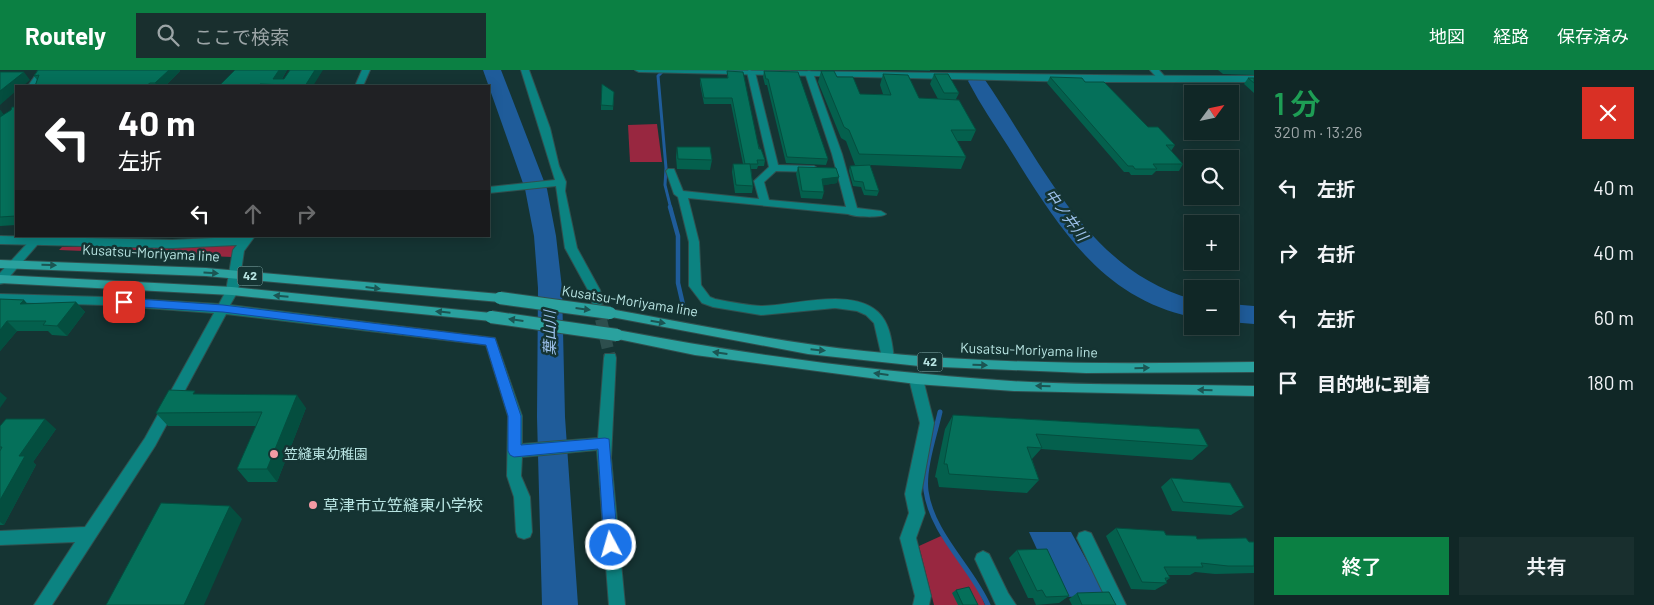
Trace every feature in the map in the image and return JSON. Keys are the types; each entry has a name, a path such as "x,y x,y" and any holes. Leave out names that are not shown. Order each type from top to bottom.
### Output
{"main road":[{"name":"Kusatsu-Moriyama line","path":"0,264 95,266 235,274 410,292 500,298 610,313 808,349 949,364 1073,369 1254,367"},
{"name":"42","path":"0,279 232,291 491,317 617,335 695,350 916,378 1014,386 1254,391"}],"street":[{"path":"33,85 44,70"},
{"path":"359,85 366,70"},
{"path":"525,70 545,128 554,166 562,182 560,191 571,248 594,290 597,302"},
{"path":"639,70 963,73 1163,79 1254,79"},
{"path":"1154,70 1163,79"},
{"path":"751,72 774,168"},
{"path":"809,73 837,154 830,169"},
{"path":"765,203 759,181 774,168 830,169"},
{"path":"830,169 853,212"},
{"path":"671,171 676,192 682,194 880,214"},
{"path":"493,190 562,182"},
{"path":"682,194 694,242 695,286 706,300 713,303 765,310 847,304 861,307 871,312 881,323 888,358"},
{"path":"0,240 37,239 172,244 248,239"},
{"path":"0,279 37,239"},
{"path":"42,605 150,442 232,291 239,250 248,239"},
{"path":"0,298 105,301 223,308 491,341 515,416 514,476 522,497 524,532"},
{"path":"610,358 605,443 607,512 617,605"},
{"path":"916,378 927,423 913,494 917,513 908,538 923,596 921,605"},
{"path":"514,451 605,443"},
{"path":"0,538 88,534"},
{"path":"1085,538 1118,605"},
{"path":"983,559 1008,605"}],"shaded area":[{"path":"657,124 662,162 630,162 628,125"},
{"path":"234,245 236,248 232,257 59,250 62,247"},
{"path":"941,536 971,573 985,605 934,605 919,546"}],"water":[{"path":"1029,532 1071,532 1106,596 1059,597"}],"building":[{"path":"38,70 169,70 155,83 147,85 35,85 39,75 34,76"},
{"path":"235,70 279,70 273,79 284,79 290,70 315,70 306,85 220,85"},
{"path":"727,71 743,72 759,149 761,149 765,160 757,160 758,164 745,164 732,98 704,98 700,78 728,78"},
{"path":"764,71 798,72 828,159 787,157 768,79 766,79"},
{"path":"821,71 834,71 837,77 853,77 860,94 891,95 883,74 908,75 919,98 959,100 976,130 951,130 966,157 859,154 849,130 844,127"},
{"path":"0,72 24,72 0,91"},
{"path":"934,74 948,74 959,93 944,93"},
{"path":"1050,77 1082,78 1085,82 1104,82 1148,127 1158,127 1175,145 1166,145 1183,164 1153,164 1157,169 1135,169 1133,166 1128,166"},
{"path":"602,84 614,92 613,106 601,105"},
{"path":"12,107 15,107 15,216 0,217 0,117 11,110"},
{"path":"677,147 710,147 712,160 678,159"},
{"path":"733,164 750,164 753,186 736,185"},
{"path":"870,165 879,191 865,190 863,182 854,181 850,166"},
{"path":"798,167 836,168 839,177 822,179 824,192 802,191"},
{"path":"0,299 24,300 20,304 76,302 57,326 43,325 46,321 7,321 0,330"},
{"path":"169,390 195,391 193,394 297,395 267,469 237,469 262,412 156,413"},
{"path":"953,415 1199,429 1208,446 1036,434 1042,448 1027,447 1039,480 949,474 947,464 944,464"},
{"path":"6,419 45,419 19,456 25,456 0,500 0,451 2,447 0,447 0,426"},
{"path":"1171,478 1230,483 1244,507 1183,502"},
{"path":"161,503 230,506 184,605 106,605"},
{"path":"1116,528 1164,531 1166,535 1196,536 1197,539 1246,538 1249,542 1254,542 1254,566 1201,563 1203,567 1164,567 1170,578 1165,578 1167,583 1142,582"},
{"path":"1047,549 1069,596 1046,597 1042,590 1037,591 1017,550"},
{"path":"969,587 978,605 963,605 956,590"},
{"path":"1109,592 1116,605 1082,605 1077,593"}],"waterway":[{"name":"葉山川","path":"492,70 536,189 545,236 550,288 551,417 560,605"},
{"path":"664,70 658,76 666,168 665,185 671,209"},
{"name":"中ノ井川","path":"977,81 1055,202 1092,249 1136,287 1163,300 1184,306"},
{"path":"670,207 678,236 678,283 684,309"},
{"name":"中ノ井川","path":"1239,314 1254,315"},
{"path":"940,412 926,472 926,491 936,522 981,591 988,605"}],"tunnel":[{"path":"597,302 610,358"}],"place":[{"name":"笠縫東幼稚園","path":"274,454"},
{"name":"草津市立笠縫東小学校","path":"313,505"}],"route":[{"path":"124,302 223,308 491,341 515,416 514,451 605,443 607,512 611,545"}]}
